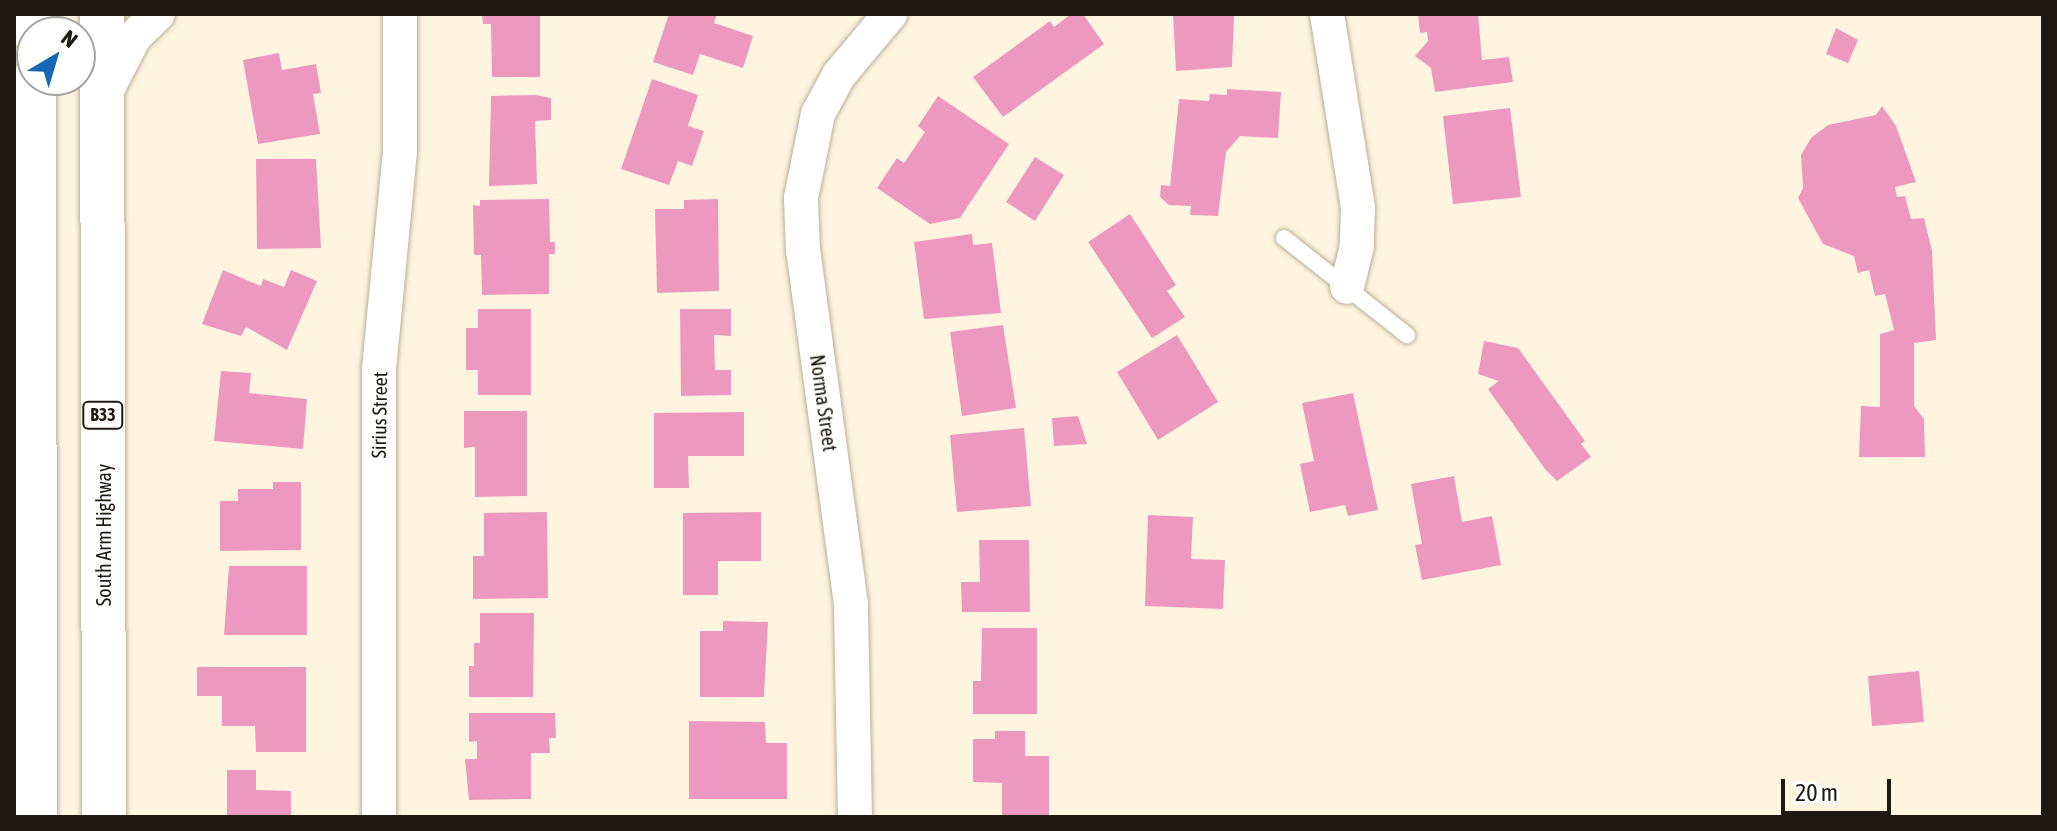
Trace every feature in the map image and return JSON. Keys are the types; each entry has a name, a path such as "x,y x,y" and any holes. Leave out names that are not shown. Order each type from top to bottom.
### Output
{"main road":[{"name":"South Arm Highway","path":"102,14 104,817"},
{"path":"34,96 35,817"}],"street":[{"path":"103,100 134,37 158,14"},
{"name":"Sirius Street","path":"379,817 379,369 400,151 400,14"},
{"name":"Norma Street","path":"855,817 851,604 803,251 801,198 818,114 839,75 890,14"},
{"path":"1327,14 1358,208 1357,246 1347,287"}],"lane":[{"path":"1284,238 1407,335"}],"building":[{"path":"482,14 540,14 540,77 492,77 491,24 483,24"},
{"path":"669,14 717,14 714,23 753,36 743,68 700,54 693,75 653,62"},
{"path":"1071,14 1083,14 1104,44 1003,117 973,77 1050,21 1054,27"},
{"path":"1173,14 1234,14 1232,67 1176,71"},
{"path":"1418,14 1478,14 1482,60 1509,57 1513,82 1435,92 1431,68 1415,56 1428,41 1427,32 1420,33"},
{"path":"1836,28 1858,40 1848,63 1826,54"},
{"path":"279,53 282,70 316,64 321,93 313,94 320,134 258,144 243,60"},
{"path":"652,79 698,95 688,126 704,131 692,166 678,161 669,185 621,169"},
{"path":"1227,89 1281,92 1278,138 1240,136 1226,152 1218,216 1190,215 1191,206 1169,205 1160,197 1161,185 1170,186 1179,99 1209,101 1210,94 1227,95"},
{"path":"536,95 551,98 551,120 535,121 537,184 489,186 491,96"},
{"path":"938,96 1009,144 960,218 930,224 877,188 897,158 904,163 925,132 918,126"},
{"path":"1882,106 1896,126 1916,182 1895,187 1897,197 1905,196 1911,219 1924,218 1932,251 1936,340 1914,343 1914,406 1924,419 1925,457 1859,457 1861,406 1880,407 1880,334 1894,330 1885,294 1875,296 1869,270 1858,273 1854,256 1823,244 1798,198 1803,188 1801,155 1811,138 1828,125 1876,115"},
{"path":"1510,108 1521,197 1453,204 1443,116"},
{"path":"1035,157 1064,175 1035,221 1006,202"},
{"path":"256,159 316,159 321,248 257,249"},
{"path":"549,199 550,242 555,242 555,254 549,254 549,294 482,295 481,255 474,255 473,205 480,206 480,200"},
{"path":"718,199 719,291 657,293 655,209 684,209 684,200"},
{"path":"1130,214 1176,285 1167,291 1185,317 1152,338 1088,242"},
{"path":"972,234 973,245 992,243 1001,313 924,319 914,242"},
{"path":"223,270 261,286 263,279 284,287 291,270 317,281 287,350 246,327 241,336 202,324"},
{"path":"478,309 531,309 531,395 478,395 478,370 466,370 466,328 478,328"},
{"path":"680,309 731,309 731,336 714,335 715,370 731,370 731,395 681,396"},
{"path":"1003,325 1016,408 962,416 950,332"},
{"path":"1177,335 1218,402 1158,440 1117,372"},
{"path":"1484,341 1518,348 1585,441 1581,444 1591,457 1557,481 1545,469 1488,389 1499,381 1478,374"},
{"path":"221,371 251,373 249,393 307,399 303,449 214,441"},
{"path":"1353,393 1378,510 1348,516 1345,505 1310,512 1300,464 1314,461 1302,403"},
{"path":"464,411 527,411 527,496 475,497 475,447 464,448"},
{"path":"744,412 744,456 688,456 689,488 654,488 654,413"},
{"path":"1078,416 1087,444 1054,446 1052,418"},
{"path":"1024,428 1031,506 957,512 950,435"},
{"path":"1454,476 1462,522 1492,516 1501,565 1422,580 1415,545 1422,544 1411,484"},
{"path":"273,482 301,482 301,550 220,551 220,501 238,501 238,489 273,489"},
{"path":"547,512 548,598 473,599 473,556 484,556 484,513"},
{"path":"761,512 761,561 718,561 718,595 683,595 683,513"},
{"path":"1148,515 1193,517 1191,559 1225,560 1223,609 1145,606"},
{"path":"979,540 1029,540 1030,612 962,612 961,582 980,582"},
{"path":"229,566 307,566 307,635 224,635"},
{"path":"480,613 534,613 533,697 469,697 469,666 474,666 474,643 480,643"},
{"path":"723,621 768,622 764,697 700,697 700,631 723,631"},
{"path":"982,628 1037,628 1037,714 973,714 973,681 981,681"},
{"path":"197,667 306,667 306,752 256,752 255,726 222,726 222,696 197,696"},
{"path":"1919,671 1924,722 1872,726 1868,676"},
{"path":"469,713 555,713 556,738 549,738 550,753 531,753 531,799 469,800 465,759 477,759 477,741 469,742"},
{"path":"689,721 765,722 766,743 787,743 787,799 689,799"},
{"path":"995,731 1025,731 1025,756 1049,756 1049,817 1002,816 1002,783 973,782 973,739 995,739"},
{"path":"227,770 256,770 256,790 291,791 291,817 227,817"}]}
